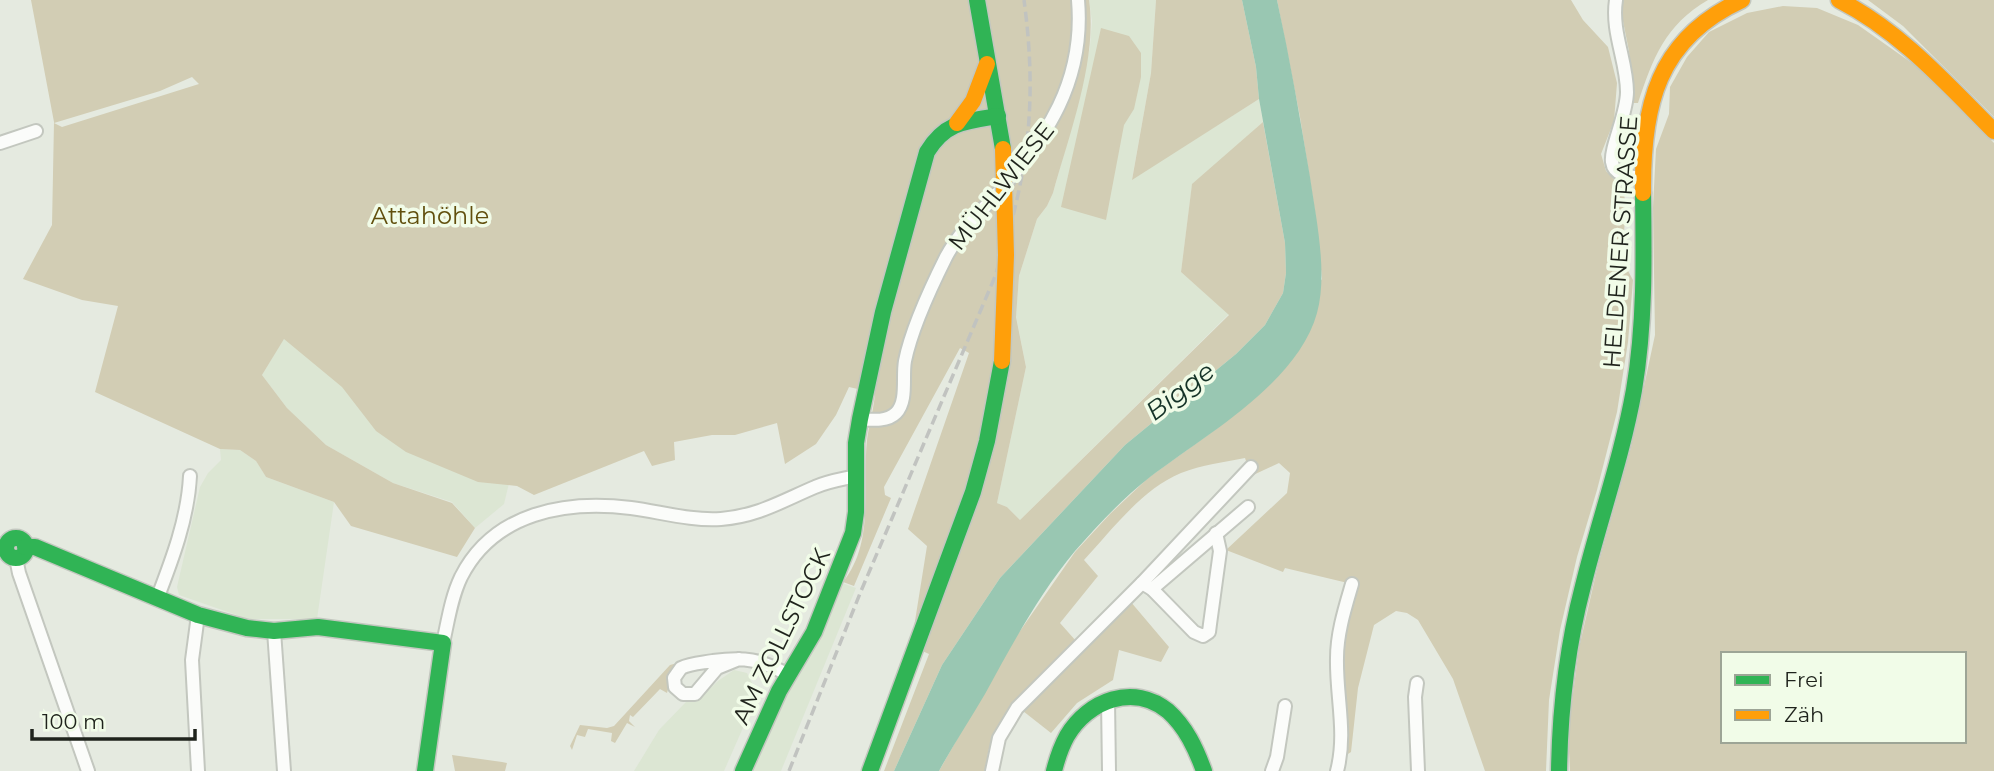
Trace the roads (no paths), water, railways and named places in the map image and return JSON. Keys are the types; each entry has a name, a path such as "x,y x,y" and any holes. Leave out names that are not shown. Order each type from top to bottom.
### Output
{"main road":[{"path":"870,771 973,492 987,441 1002,361 1007,210 1003,149 977,0"},
{"name":"HELDENER STRASSE","path":"1559,771 1563,701 1573,631 1620,455 1637,363 1644,284 1644,155 1649,114 1655,92 1671,57 1692,30 1727,6 1742,0"},
{"path":"1839,0 1855,6 1886,28 1994,131"},
{"path":"957,123 971,107 979,91 988,61"},
{"path":"957,123 998,116"},
{"name":"AM ZOLLSTOCK","path":"743,771 772,705 814,632 847,552 856,512 856,443 883,312 923,164 932,141 941,131 957,123"},
{"path":"5,536 17,539 21,552 35,547 157,600 198,615 247,628 274,631 318,627 443,643 425,771"},
{"path":"1054,771 1061,745 1074,724 1091,708 1108,700 1137,696 1151,700 1168,711 1185,730 1204,771"}],"street":[{"name":"MÜHLWIESE","path":"860,419 883,420 898,411 902,398 905,359 947,254 1026,161 1056,115 1074,62 1080,19 1078,0"},
{"path":"1616,0 1614,23 1627,91 1626,110 1612,162 1615,170 1625,176 1644,178"},
{"path":"0,143 36,131"},
{"path":"1147,586 1251,467"},
{"path":"157,600 173,557 189,496 190,476"},
{"path":"443,643 451,605 462,577 492,540 524,519 557,508 596,505 699,519 721,519 758,513 817,486 856,476"},
{"path":"992,771 999,738 1017,708 1147,586 1248,507"},
{"path":"1147,586 1194,632 1203,636 1209,632 1220,551 1216,533"},
{"path":"21,552 19,573 89,771"},
{"path":"1337,771 1342,743 1336,656 1340,627 1352,584"},
{"path":"198,615 192,660 198,771"},
{"path":"274,631 284,771"},
{"path":"739,659 717,668 695,694 689,696 680,693 674,684 678,670 684,666 739,659 759,661 788,675"},
{"path":"695,664 709,669 702,688"},
{"path":"1417,683 1415,697 1418,771"},
{"path":"1108,700 1109,771"},
{"path":"1272,771 1277,757 1285,706"}],"railway":[{"path":"789,771 861,591 994,279 1006,243 1022,174 1030,108 1024,0"}],"park label":[{"name":"Attahöhle","path":"430,215"}],"water label":[{"name":"Bigge","path":"1180,391"}]}
